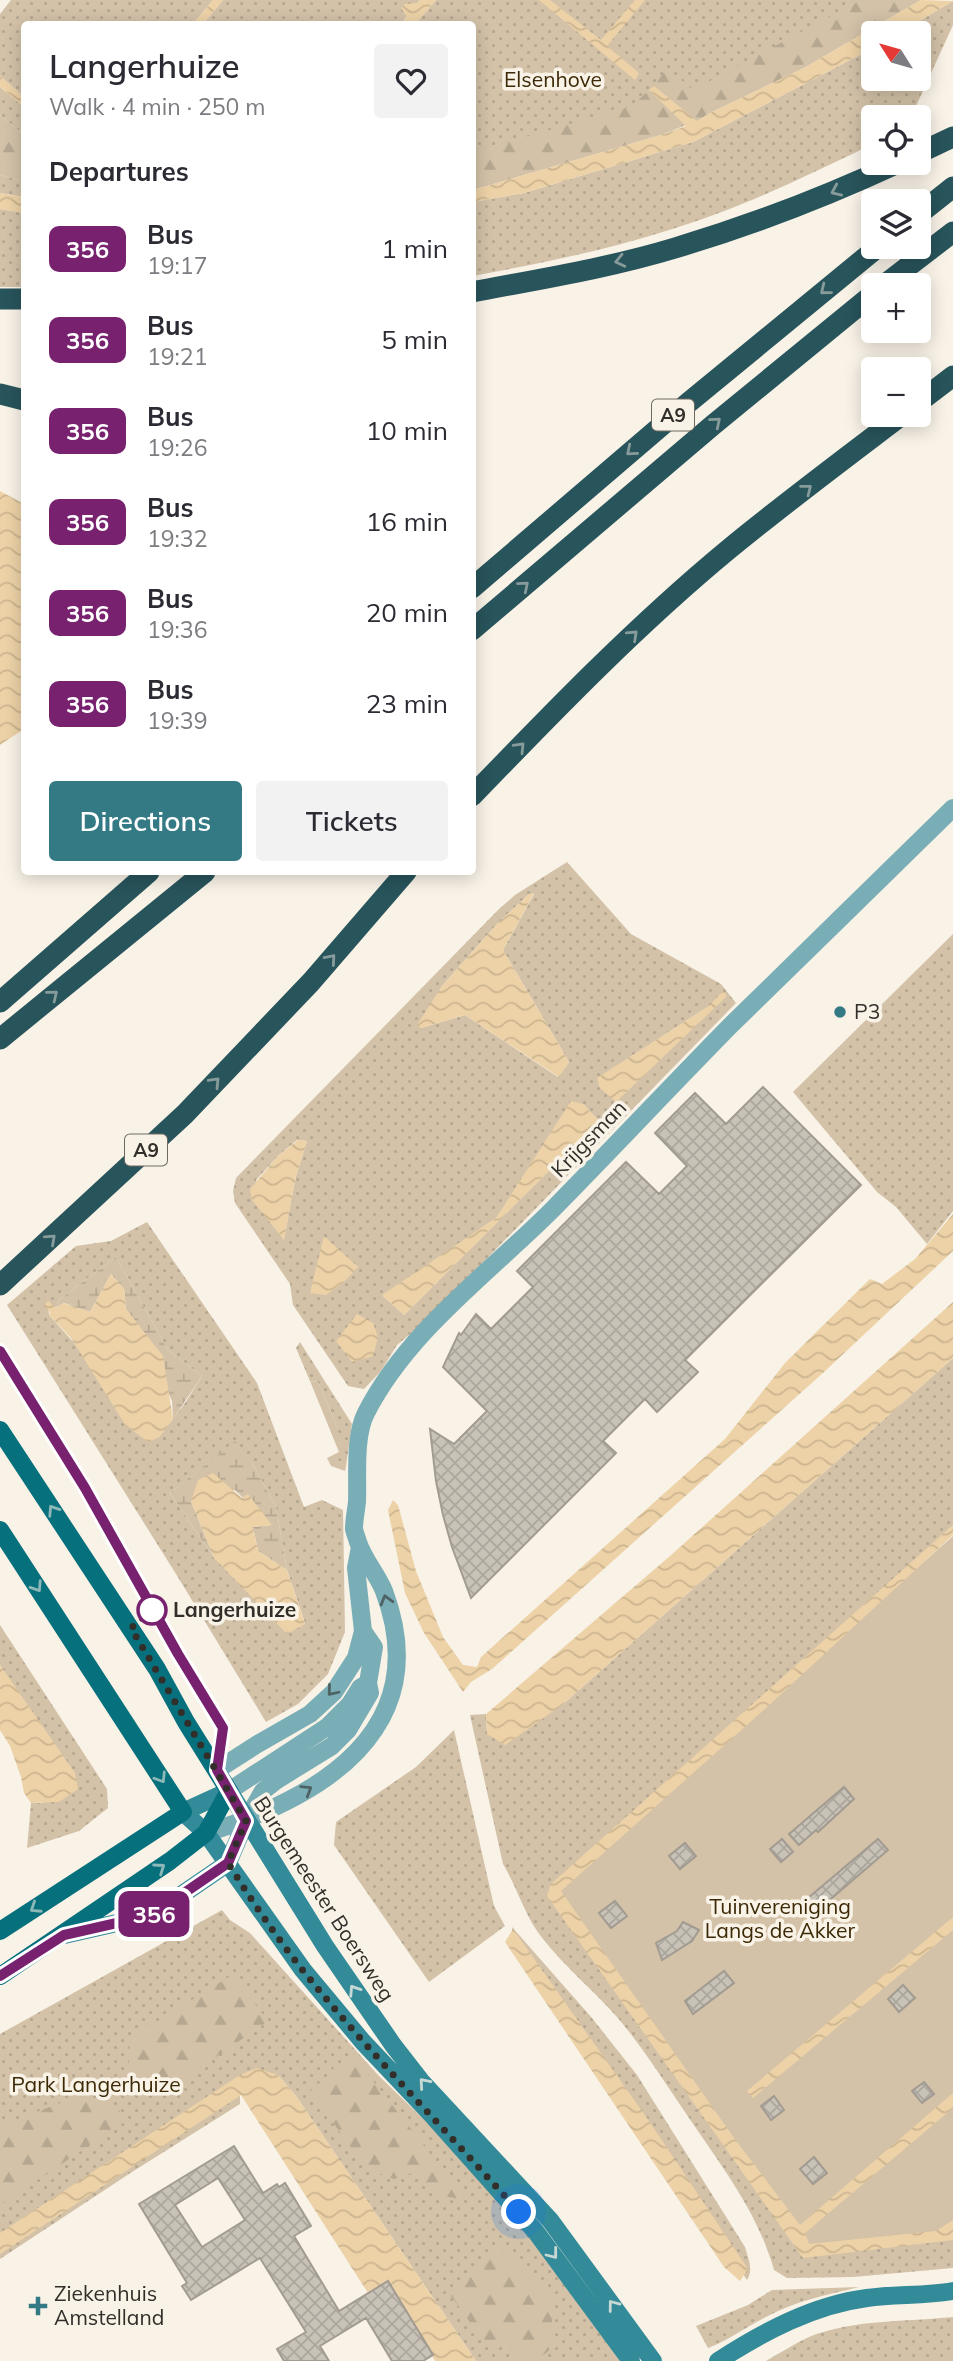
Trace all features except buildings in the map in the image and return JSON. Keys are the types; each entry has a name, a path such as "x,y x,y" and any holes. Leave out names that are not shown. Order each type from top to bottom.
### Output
{"highway":[{"path":"931,147 953,137"},
{"path":"476,291 673,249 787,212 871,175"},
{"path":"931,204 953,187"},
{"path":"900,273 953,232"},
{"name":"A9","path":"476,585 688,403 863,259"},
{"path":"0,299 21,299"},
{"name":"A9","path":"476,627 713,425 861,304"},
{"path":"931,393 953,376"},
{"path":"0,394 21,399"},
{"path":"476,792 653,615 729,549 887,427"},
{"path":"120,897 132,875"},
{"path":"0,1002 146,875"},
{"path":"0,1039 201,875"},
{"name":"A9","path":"0,1285 185,1114 311,982 403,875"}],"main road":[{"name":"Burgemeester Boersweg","path":"0,1430 157,1669 229,1791"},
{"path":"0,1530 183,1812 0,1931"},
{"path":"0,1976 64,1935 206,1833 229,1791"}],"street":[{"name":"Krijgsman","path":"246,1821 290,1800 343,1766 362,1748 387,1707 395,1679 396,1640 384,1591 360,1547 354,1530 356,1465 363,1418 386,1377 450,1306 549,1213 729,1027 953,808"},
{"name":"Krijgsman","path":"217,1770 310,1714 334,1692 356,1658 363,1631 356,1569 360,1547"},
{"name":"Krijgsman","path":"246,1821 263,1791 332,1746 348,1730 370,1693 368,1683 374,1647 363,1631"},
{"path":"368,1683 360,1688 350,1704 327,1727 229,1791 183,1812 206,1833 303,1970 363,2042 536,2232 631,2361"},
{"name":"Burgemeester Boersweg","path":"229,1791 325,1946 393,2045 421,2081 550,2220 653,2361"},
{"path":"206,1833 246,1821"},
{"path":"64,1935 152,1915 228,1863 246,1821"},
{"path":"718,2361 792,2319 821,2308 867,2298 953,2291"}],"green space":[{"path":"11,0 213,0 196,21 21,21 21,94 0,76 0,14"},
{"path":"223,0 420,0 403,21 206,21"},
{"name":"Elsenhove","path":"436,0 899,0 868,21 861,21 861,26 831,46 476,184 476,21 418,21"},
{"path":"861,0 921,0 885,21 861,21 861,35 804,68 696,122 654,86 667,68 693,90"},
{"path":"953,1 953,25 931,73 931,21 919,21"},
{"path":"861,54 861,91 923,91 916,105 861,105 861,150 771,192 693,223 642,238 546,262 476,275 476,201 524,193 693,142"},
{"path":"0,87 21,104 21,132 0,115"},
{"path":"649,90 686,125 661,135 476,189 476,150 632,106"},
{"path":"0,115 21,132 21,180 0,175"},
{"path":"0,175 21,180 21,196 0,193"},
{"path":"0,209 21,212 21,287 0,287"},
{"path":"567,862 631,934 721,984 736,1003 426,1321 397,1345 381,1371 364,1389 348,1386 293,1305 290,1284 235,1203 233,1191 236,1178 515,895","holes":["529,894 534,894 503,950 569,1062 558,1077 465,1015 421,1028 442,986 497,924","709,1006 600,1088 598,1078","583,1104 599,1121 404,1315 383,1296 496,1218","297,1140 307,1141 296,1176 284,1239 256,1180"]},
{"path":"953,934 953,1211 927,1244 896,1207 877,1192 793,1092"},
{"path":"147,1222 257,1383 304,1507 322,1500 343,1510 345,1632 328,1674 298,1704 266,1722 7,1305 76,1246 111,1241","holes":["116,1257 168,1350 202,1376 159,1437 49,1315 48,1302 55,1308 60,1299","235,1442 254,1466 276,1507 287,1570 305,1623 214,1558 170,1493"]},
{"path":"116,1257 168,1350 202,1376 173,1419 172,1401 139,1327 126,1309 124,1289 111,1274 90,1312 64,1303 55,1308 60,1299"},
{"path":"300,1342 352,1424 346,1466 336,1461 344,1453 334,1419 318,1382 310,1381 296,1348"},
{"path":"953,1358 953,1530 570,1877 953,2226 953,2268 853,2277 787,2278 774,2270 758,2227 736,2188 644,2051 531,1922 503,1864 470,1715 486,1714 487,1734 562,1705"},
{"path":"310,1381 318,1382 334,1419 345,1453 337,1461 346,1466 345,1471 331,1466 327,1458 339,1452"},
{"path":"235,1441 254,1466 276,1507 287,1570 258,1551 253,1527 271,1525 235,1490 191,1501 214,1558 170,1493"},
{"name":"Tuinvereniging Langs de Akker","path":"953,1536 953,2231 810,2254 553,1890"},
{"path":"0,1625 107,1789 108,1808 79,1831 27,1848 31,1803 43,1803 34,1717 0,1665"},
{"path":"454,1730 494,1906 505,1926 429,1982 334,1845 336,1822 416,1767"},
{"name":"Park Langerhuize","path":"222,1910 230,1920 250,1933 379,2076 442,2137 523,2227 620,2361 476,2361 296,2096 278,2075 240,2076 240,2104 0,2259 0,2034"},
{"path":"512,1927 592,2018 637,2075 745,2247 750,2268 747,2280 512,1936"},
{"path":"232,1975 268,2021 157,2098 128,2082 130,2038"},
{"path":"354,2056 467,2200 443,2196 412,2173 394,2179 364,2168 310,2088 323,2081 331,2070"},
{"path":"81,2095 111,2104 129,2119 0,2205 0,2129 13,2121"},
{"path":"497,2245 552,2299 552,2348 536,2361 518,2361 507,2343 491,2351 448,2292"},
{"path":"859,2287 788,2307 708,2348 696,2326 748,2305 772,2290"},
{"path":"953,2317 953,2361 766,2361 809,2337 843,2327"}],"water":[{"path":"213,0 223,0 206,21 196,21"},
{"path":"420,0 436,0 418,21 404,21 407,17 401,8 405,4 417,3"},
{"path":"539,0 550,0 601,40 635,0 645,0 607,46 639,73 635,80"},
{"path":"921,0 953,1 919,21 885,21"},
{"path":"861,35 861,54 693,142 524,193 476,201 476,189 686,126 649,90 654,86 697,121 804,68"},
{"path":"0,76 21,94 21,104 0,87"},
{"path":"0,193 21,196 21,212 0,209"},
{"path":"0,491 21,502 21,731 0,745"},
{"path":"534,893 503,950 569,1062 559,1077 465,1015 421,1028 417,1025 442,986 497,924 529,894"},
{"path":"723,991 727,996 616,1102 600,1088 597,1078 709,1006"},
{"path":"571,1101 583,1104 599,1121 404,1315 382,1295 496,1218"},
{"path":"298,1140 307,1141 296,1176 284,1240 252,1200 250,1189 278,1156"},
{"path":"953,1214 953,1251 823,1373 492,1669 471,1682 463,1692 424,1633 405,1593 388,1510 393,1500 398,1505 416,1571 443,1637 463,1665 477,1667 481,1657 725,1439 785,1363 870,1279 882,1284 915,1259"},
{"path":"324,1236 358,1267 343,1283 326,1295 310,1293"},
{"path":"111,1274 124,1289 126,1309 163,1356 173,1419 159,1437 149,1442 126,1426 71,1338 49,1315 50,1312 44,1305 48,1301 56,1308 63,1303 90,1312"},
{"path":"953,1302 953,1358 562,1705 505,1745 487,1734 486,1714 670,1556"},
{"path":"357,1314 373,1323 378,1337 373,1356 352,1362 336,1341"},
{"path":"213,1473 242,1498 248,1494 272,1525 253,1527 258,1551 287,1570 305,1624 287,1634 214,1558 191,1501 198,1480"},
{"path":"953,1525 953,1535 767,1707 561,1891 734,2138 800,2225 953,2093 953,2108 805,2233 809,2244 936,2231 953,2220 953,2240 803,2258 547,1896 551,1884"},
{"path":"0,1665 75,1773 78,1789 59,1802 31,1803 24,1793 10,1746 0,1730"},
{"path":"953,1917 953,1930 753,2098 747,2091"},
{"path":"513,1929 649,2121 748,2269 740,2281 724,2267 505,1942"},
{"path":"257,2068 278,2075 296,2096 476,2361 435,2361 388,2281 368,2293 241,2095 0,2254 0,2233 240,2075"}],"bus line":[{"name":"356","path":"0,1351 85,1488 178,1654 223,1728 217,1770 246,1821 228,1863 152,1915 64,1935 0,1976"}],"place":[{"name":"P3","path":"840,1012"},
{"name":"Langerhuize","path":"152,1610"},
{"name":"Ziekenhuis Amstelland","path":"38,2306"}],"route":[{"path":"152,1610 131,1628 246,1821 228,1863 303,1970 363,2042 519,2212"}]}
